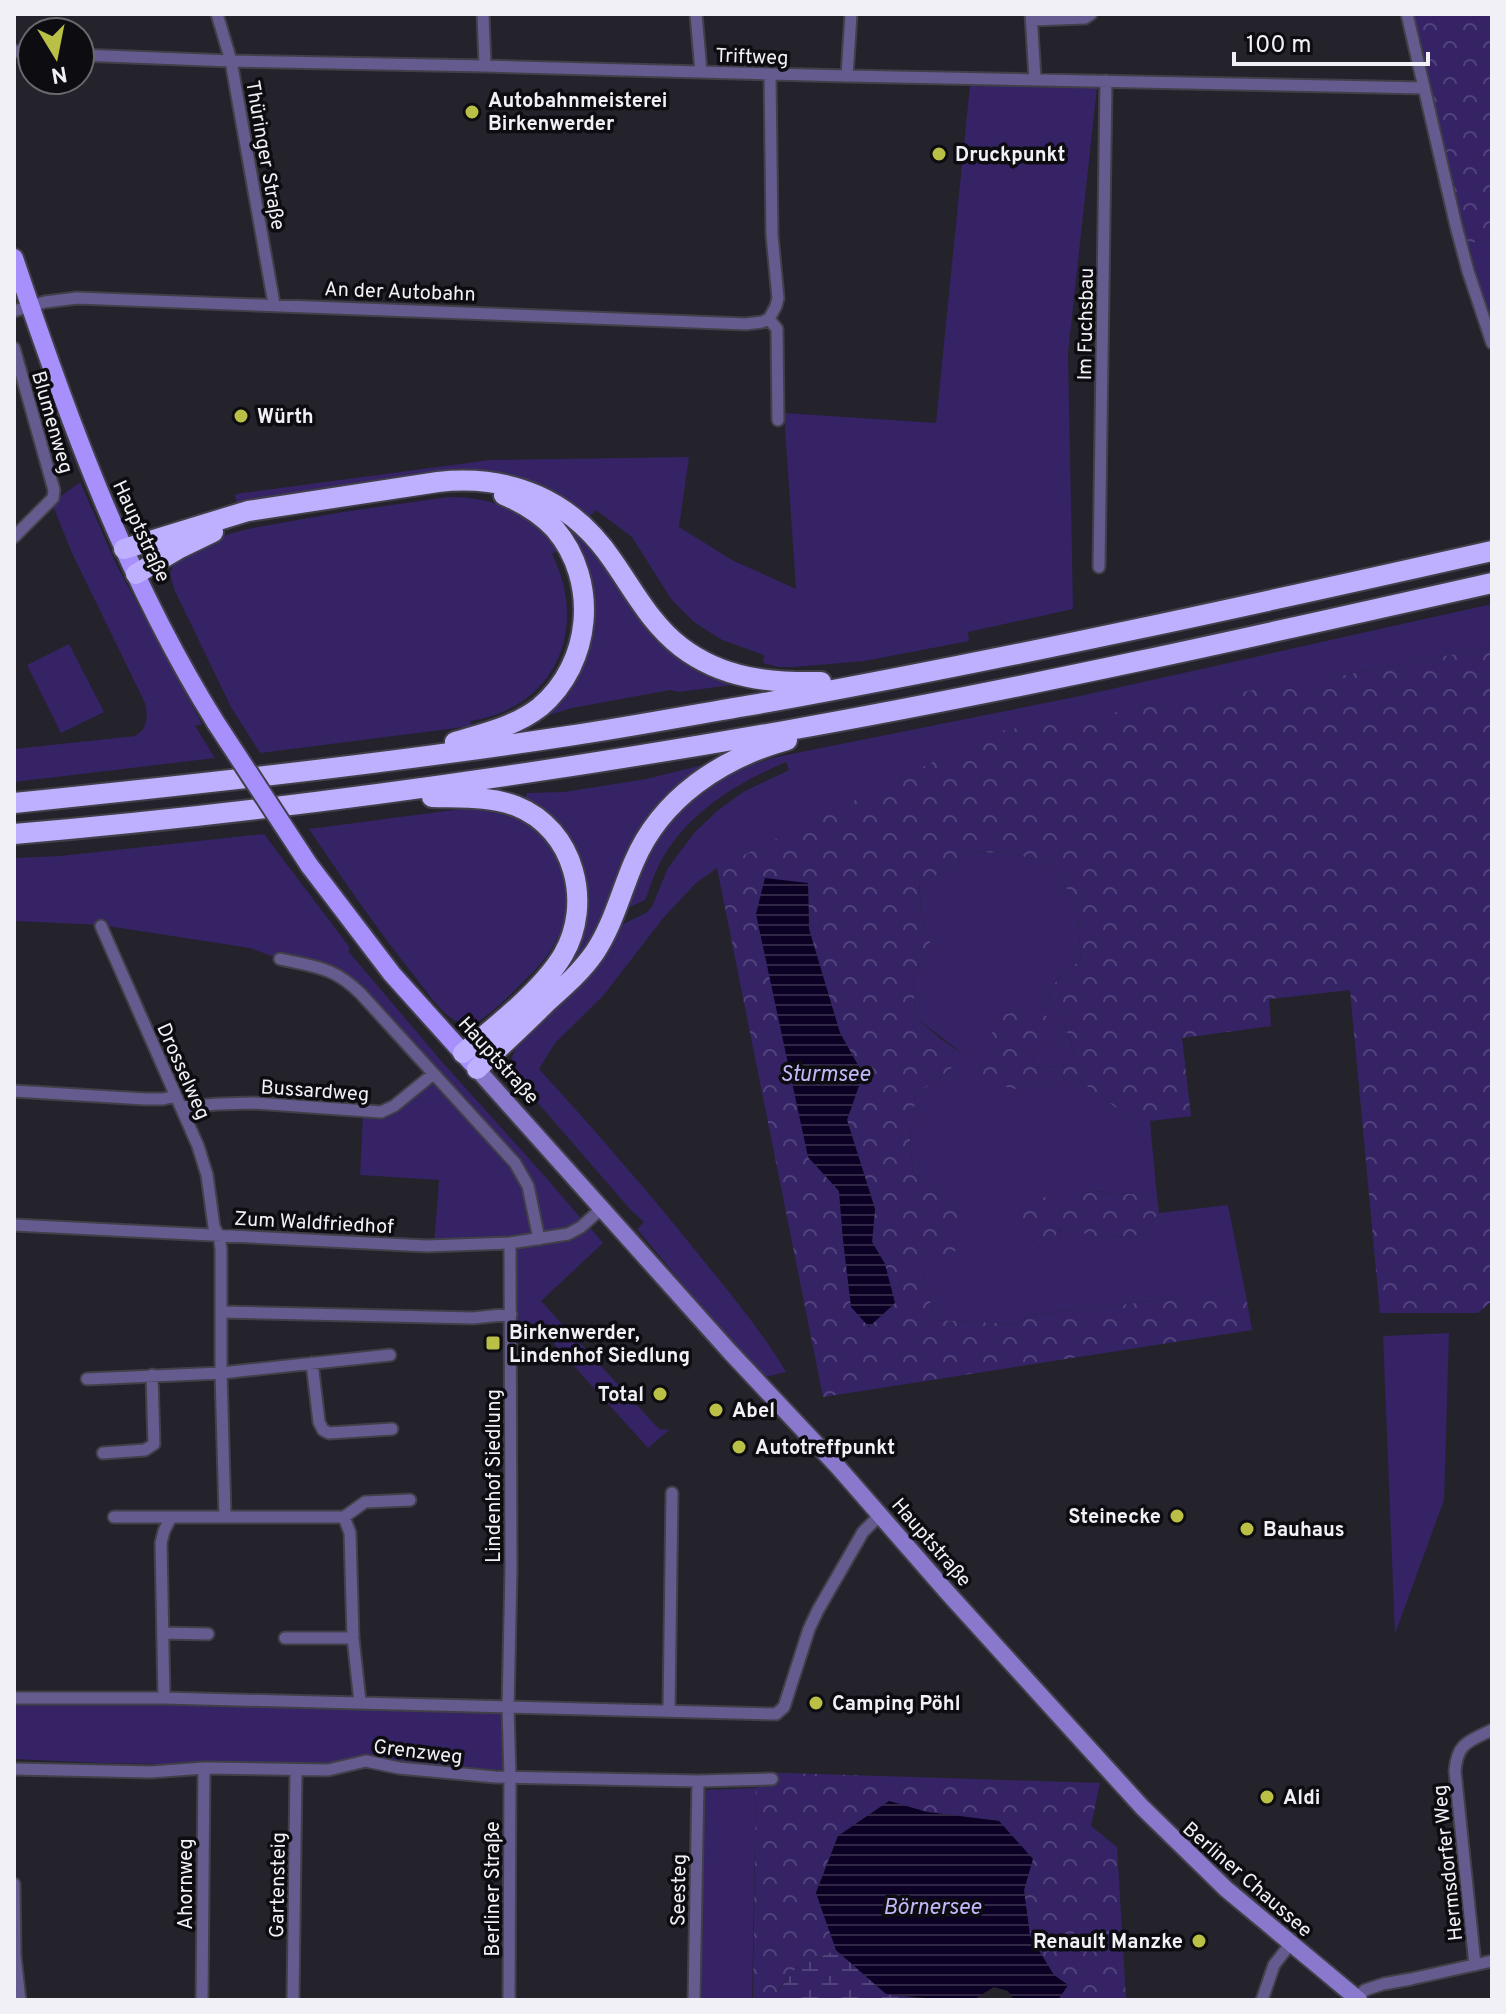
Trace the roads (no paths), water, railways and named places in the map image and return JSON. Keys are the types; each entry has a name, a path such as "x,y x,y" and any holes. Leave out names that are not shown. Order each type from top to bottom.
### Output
{"highway":[{"path":"124,549 248,511 438,482 497,482 550,501 579,521 602,545 659,627 680,647 712,666 731,674 774,682 897,678"},
{"path":"136,574 188,543 217,530 294,512 462,487 501,493 530,508 556,531 579,574 585,604 583,634 573,664 542,705 512,724 386,761"},
{"path":"14,803 222,781 570,736 897,678 1088,640 1492,551"},
{"path":"14,834 372,796 670,751 1062,677 1492,583"},
{"path":"477,1069 588,962 606,934 645,839 661,816 694,784 718,769 777,743 887,711"},
{"path":"372,796 487,799 513,805 536,817 551,831 564,848 573,870 578,907 576,925 563,955 538,986 463,1053"}],"main road":[{"name":"Hauptstraße","path":"14,258 22,309 136,574 216,723 309,865 392,974 1118,1780"},
{"name":"Berliner Chaussee","path":"1118,1780 1152,1818 1226,1889 1358,1999"}],"street":[{"name":"Thüringer Straße","path":"217,14 231,61 274,304"},
{"path":"483,14 485,66"},
{"path":"696,14 701,72"},
{"path":"847,76 851,14"},
{"path":"1035,79 1031,17 1085,18 1091,14"},
{"path":"1407,14 1456,226 1468,271 1488,316 1492,343"},
{"name":"Triftweg","path":"96,56 770,75 1424,88"},
{"path":"770,75 772,235 778,298 769,319 777,329 778,420"},
{"name":"Im Fuchsbau","path":"1099,567 1106,81"},
{"name":"An der Autobahn","path":"22,309 77,298 746,324 769,319"},
{"name":"Blumenweg","path":"14,348 54,490 53,498 14,537"},
{"name":"Drosselweg","path":"101,926 204,1164 214,1227 221,1249 225,1517"},
{"path":"280,959 330,970 361,994 432,1075 508,1154 520,1171 531,1198 539,1239"},
{"name":"Bussardweg","path":"14,1091 179,1102 253,1103 377,1113 394,1106 432,1075"},
{"name":"Zum Waldfriedhof","path":"14,1225 427,1246 510,1243 576,1231 602,1208"},
{"name":"Lindenhof Siedlung","path":"510,1243 510,1777"},
{"path":"221,1312 473,1318 511,1314"},
{"path":"87,1379 221,1373 390,1355"},
{"path":"312,1363 319,1422 323,1430 329,1433 392,1429"},
{"path":"103,1453 145,1450 154,1444 152,1375"},
{"path":"669,1710 672,1493"},
{"path":"114,1517 344,1517 365,1502 410,1500"},
{"path":"14,1698 360,1702 776,1714 784,1707 818,1610 863,1532 880,1515"},
{"path":"164,1698 161,1543 171,1517"},
{"path":"344,1517 350,1533 353,1638 360,1702"},
{"path":"163,1633 208,1634"},
{"path":"285,1638 353,1638"},
{"name":"Hermsdorfer Weg","path":"1475,1965 1456,1754 1466,1742 1492,1730"},
{"name":"Grenzweg","path":"14,1769 296,1771 328,1770 366,1761 420,1771 510,1777 698,1781 772,1779"},
{"name":"Ahornweg","path":"202,2000 204,1768"},
{"name":"Gartensteig","path":"293,2000 296,1771"},
{"name":"Berliner Straße","path":"509,2000 510,1777"},
{"name":"Seesteg","path":"694,2000 698,1781"},
{"path":"14,1884 15,1956 20,2000"},
{"path":"1262,2000 1274,1965 1291,1943"},
{"path":"1358,1999 1371,1987 1492,1961"}],"water":[{"name":"Sturmsee","path":"765,878 808,883 809,929 840,1033 863,1074 847,1120 875,1209 872,1242 885,1264 895,1303 869,1327 851,1307 839,1191 808,1157 756,914"},
{"name":"Börnersee","path":"889,1801 927,1812 999,1821 1033,1859 1024,1890 1030,1936 1054,1975 1068,1985 1058,2000 1014,2000 1008,1991 994,1987 976,1998 946,2000 886,1994 836,1950 816,1893 838,1836"}],"place":[{"name":"Autobahnmeisterei Birkenwerder","path":"472,112"},
{"name":"Druckpunkt","path":"939,154"},
{"name":"Würth","path":"241,416"},
{"name":"Birkenwerder, Lindenhof Siedlung","path":"493,1343"},
{"name":"Total","path":"660,1394"},
{"name":"Abel","path":"716,1410"},
{"name":"Autotreffpunkt","path":"739,1447"},
{"name":"Steinecke","path":"1177,1516"},
{"name":"Bauhaus","path":"1247,1529"},
{"name":"Camping Pöhl","path":"816,1703"},
{"name":"Aldi","path":"1267,1797"},
{"name":"Renault Manzke","path":"1199,1941"}]}
